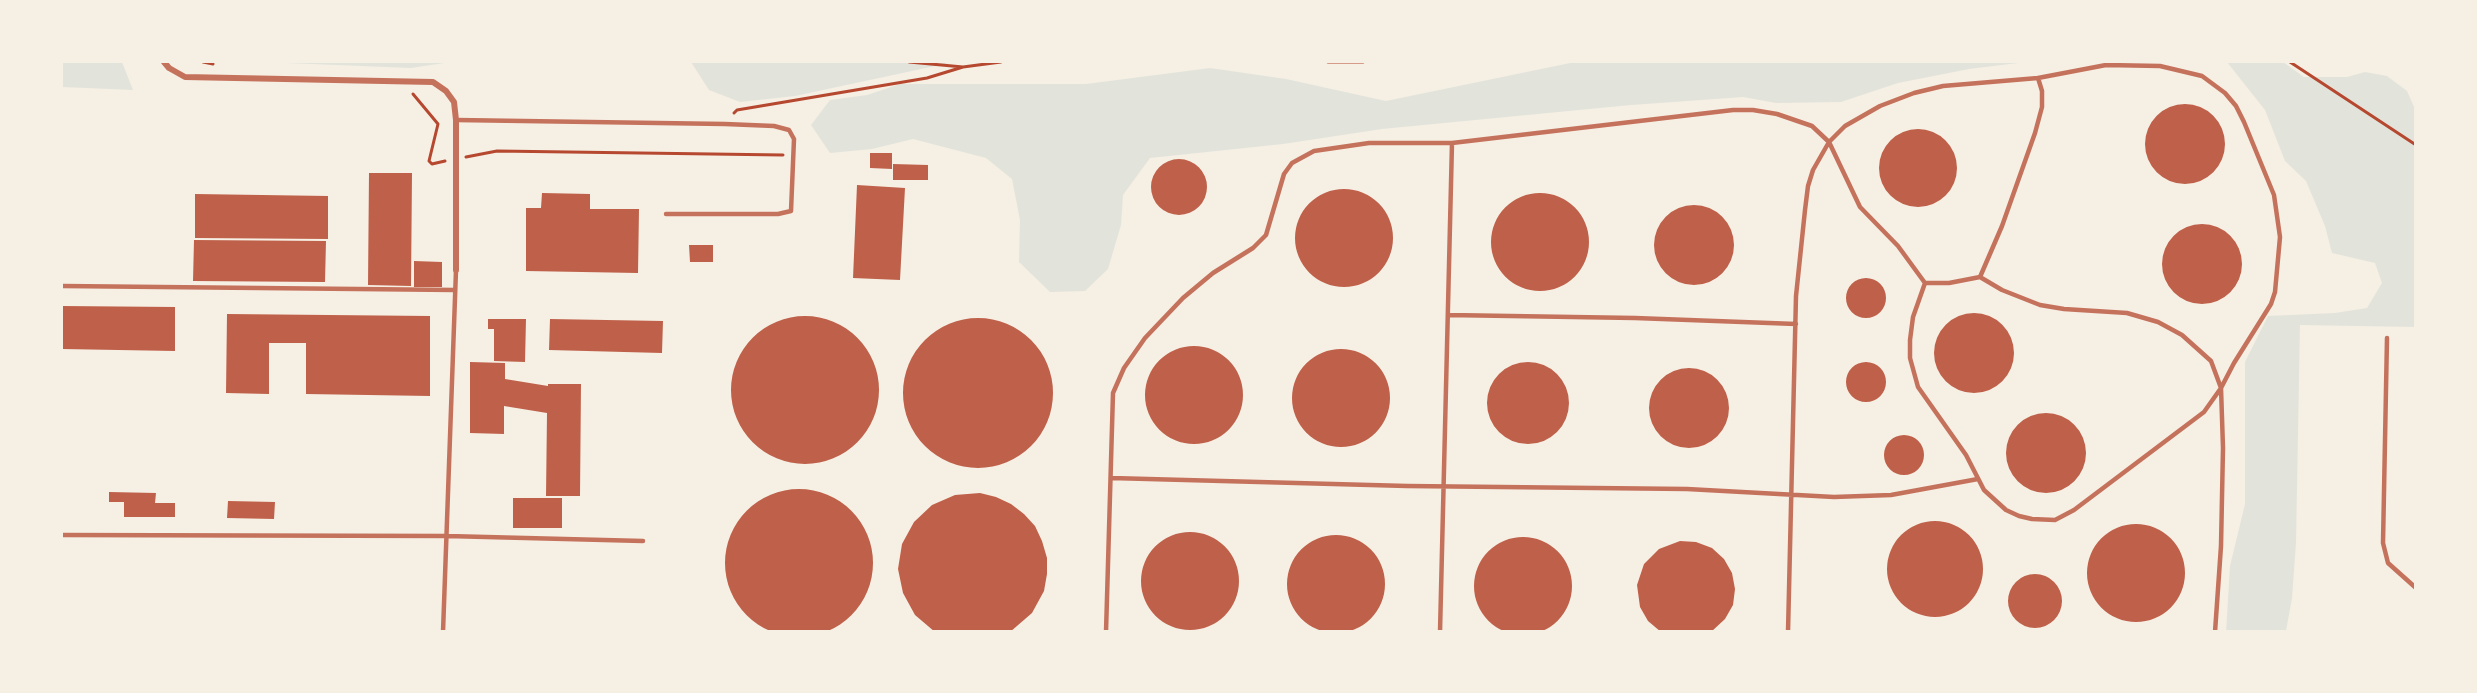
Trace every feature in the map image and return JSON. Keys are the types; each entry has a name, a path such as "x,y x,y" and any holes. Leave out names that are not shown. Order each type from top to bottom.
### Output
{"street":[{"path":"164,62 185,77 433,82 446,91 454,102 456,120 456,270"}],"lane":[{"path":"1788,632 1796,296 1808,186 1813,170 1828,142 1845,126 1880,106 1914,93 1942,86 2038,78 2106,65 2134,63 2160,66 2202,76 2225,93 2236,106 2274,195 2280,237 2275,292 2271,304 2221,388 2204,412 2062,517 2045,521 2019,516 2006,510 1984,490 1966,455 1926,401 1913,374 1910,358 1912,324 1925,283"},
{"path":"1980,277 2002,226 2035,134 2042,107 2042,91 2038,78"},
{"path":"1106,632 1113,393 1124,368 1145,338 1183,298 1213,273 1253,248 1266,235 1284,174 1292,163 1314,151 1368,143 1452,143 1733,110 1777,114 1812,126 1828,142 1860,207 1898,246 1925,283"},
{"path":"456,120 725,124 774,126 789,130 794,139 791,211 778,214 666,214"},
{"path":"1440,632 1452,143"},
{"path":"443,632 456,270"},
{"path":"1925,283 1949,283 1980,277 2002,290 2040,304 2064,309 2127,313 2158,322 2182,335 2211,361 2221,388 2223,502 2215,632"},
{"path":"62,286 455,290"},
{"path":"1448,315 1796,324"},
{"path":"2387,338 2383,543 2388,563 2415,588"},
{"path":"1111,478 1687,489 1834,497 1891,495 1978,478"},
{"path":"62,535 447,536 643,541"}],"path":[{"path":"909,62 963,67"},
{"path":"725,124 737,110 927,78 963,67 1001,62"},
{"path":"1328,62 1363,62"},
{"path":"2290,62 2415,145"}],"shaded area":[{"path":"62,62 122,62 133,90 62,87"},
{"path":"262,62 451,62 411,68"},
{"path":"691,62 954,62 795,96 740,102 709,90"},
{"path":"1575,62 2026,62 1969,69 1898,83 1841,102 1776,103 1743,97 1631,105 1382,129 1283,144 1150,158 1123,195 1121,225 1108,269 1085,291 1050,292 1019,262 1020,220 1012,179 986,158 913,139 872,149 830,153 811,125 830,100 867,95 900,84 1086,84 1210,68 1286,79 1386,101"},
{"path":"2227,62 2283,62 2304,77 2347,77 2365,72 2387,76 2407,91 2415,109 2415,327 2300,325 2296,543 2292,598 2286,631 2226,632 2230,566 2245,504 2245,362 2268,316 2335,313 2367,308 2382,283 2375,263 2332,253 2325,226 2306,181 2285,161 2265,110"}],"building":[{"path":"2185,104 2200,107 2213,116 2222,129 2225,144 2222,159 2213,172 2200,181 2185,184 2170,181 2157,172 2148,159 2145,144 2148,129 2157,116 2170,107"},
{"path":"1910,129 1926,129 1940,135 1951,146 1957,160 1957,176 1951,190 1940,201 1926,207 1910,207 1896,201 1885,190 1879,176 1879,160 1885,146 1896,135"},
{"path":"870,153 892,153 892,169 870,168"},
{"path":"1179,159 1190,161 1199,167 1205,176 1207,187 1205,198 1199,207 1190,213 1179,215 1168,213 1159,207 1153,198 1151,187 1153,176 1159,167 1168,161"},
{"path":"893,164 928,165 928,180 893,180"},
{"path":"369,173 412,173 411,286 368,285"},
{"path":"857,185 905,188 900,280 853,278"},
{"path":"1344,189 1363,193 1379,203 1389,219 1393,238 1389,257 1379,273 1363,283 1344,287 1325,283 1309,273 1299,257 1295,238 1299,219 1309,203 1325,193"},
{"path":"542,193 590,194 590,209 639,209 638,273 526,271 526,208 541,208"},
{"path":"1540,193 1559,197 1575,207 1585,223 1589,242 1585,261 1575,277 1559,287 1540,291 1521,287 1505,277 1495,261 1491,242 1495,223 1505,207 1521,197"},
{"path":"195,194 328,196 328,239 195,238"},
{"path":"1686,205 1702,205 1723,216 1734,237 1734,253 1723,274 1702,285 1686,285 1672,279 1660,267 1654,253 1654,237 1660,223 1672,211"},
{"path":"2202,224 2217,227 2230,236 2239,249 2242,264 2239,279 2230,292 2217,301 2202,304 2187,301 2174,292 2165,279 2162,264 2165,249 2174,236 2187,227"},
{"path":"194,240 326,241 325,282 193,281"},
{"path":"689,245 713,245 713,262 690,262"},
{"path":"414,261 442,262 442,287 414,287"},
{"path":"1866,278 1880,284 1886,298 1880,312 1866,318 1852,312 1846,298 1852,284"},
{"path":"62,306 175,307 175,351 62,349"},
{"path":"1966,313 1982,313 2003,324 2014,345 2014,361 2003,382 1982,393 1966,393 1952,387 1940,375 1934,361 1934,345 1940,331 1952,319"},
{"path":"227,314 430,316 430,396 306,394 306,343 269,343 269,394 226,393"},
{"path":"805,316 833,321 858,337 874,362 879,390 874,418 858,443 833,459 805,464 777,459 752,443 736,418 731,390 736,362 752,337 777,321"},
{"path":"978,318 1007,324 1031,340 1047,364 1053,393 1047,422 1031,446 1007,462 978,468 949,462 925,446 909,422 903,393 909,364 925,340 949,324"},
{"path":"488,319 526,319 525,362 494,361 494,329 488,329"},
{"path":"550,319 663,321 662,353 549,350"},
{"path":"1194,346 1213,350 1229,360 1239,376 1243,395 1239,414 1229,430 1213,440 1194,444 1175,440 1159,430 1149,414 1145,395 1149,376 1159,360 1175,350"},
{"path":"1341,349 1360,353 1376,363 1386,379 1390,398 1386,417 1376,433 1360,443 1341,447 1322,443 1306,433 1296,417 1292,398 1296,379 1306,363 1322,353"},
{"path":"470,362 505,363 505,379 548,386 548,384 581,384 580,496 546,496 547,413 504,406 504,434 470,433"},
{"path":"1528,362 1544,366 1557,374 1565,387 1569,403 1565,419 1557,432 1544,440 1528,444 1512,440 1499,432 1491,419 1487,403 1491,387 1499,374 1512,366"},
{"path":"1866,362 1880,368 1886,382 1880,396 1866,402 1852,396 1846,382 1852,368"},
{"path":"1681,368 1697,368 1718,379 1729,400 1729,416 1718,437 1697,448 1681,448 1667,442 1655,430 1649,416 1649,400 1655,386 1667,374"},
{"path":"2038,413 2054,413 2068,419 2080,431 2086,445 2086,461 2080,475 2068,487 2054,493 2038,493 2024,487 2012,475 2006,461 2006,445 2012,431 2024,419"},
{"path":"1904,435 1918,441 1924,455 1918,469 1904,475 1890,469 1884,455 1890,441"},
{"path":"799,489 827,495 851,511 867,535 873,563 867,591 851,615 827,631 799,637 771,631 747,615 731,591 725,563 731,535 747,511 771,495"},
{"path":"109,492 156,493 155,503 175,503 175,517 124,517 124,502 109,502"},
{"path":"980,493 1011,504 1035,526 1047,558 1044,591 1032,613 1010,632 935,632 915,615 903,593 898,569 902,544 914,522 932,505 955,495"},
{"path":"513,498 562,498 562,528 513,528"},
{"path":"228,501 275,502 274,519 227,518"},
{"path":"1935,521 1953,525 1969,535 1979,551 1983,569 1979,587 1969,603 1953,613 1935,617 1917,613 1901,603 1891,587 1887,569 1891,551 1901,535 1917,525"},
{"path":"2136,524 2155,527 2171,538 2182,554 2185,573 2182,592 2171,608 2155,619 2136,622 2117,619 2101,608 2090,592 2087,573 2090,554 2101,538 2117,527"},
{"path":"1190,532 1209,536 1225,546 1235,562 1239,581 1235,600 1225,616 1209,626 1190,630 1171,626 1155,616 1145,600 1141,581 1145,562 1155,546 1171,536"},
{"path":"1336,535 1355,539 1371,549 1381,565 1385,584 1381,603 1371,619 1355,629 1336,633 1317,629 1301,619 1291,603 1287,584 1291,565 1301,549 1317,539"},
{"path":"1523,537 1542,541 1557,552 1568,567 1572,586 1568,605 1557,620 1542,631 1523,635 1504,631 1489,620 1478,605 1474,586 1478,567 1489,552 1504,541"},
{"path":"1680,541 1696,542 1712,548 1724,559 1732,573 1735,589 1733,605 1725,619 1711,632 1661,632 1648,621 1640,607 1637,585 1644,564 1659,549"},
{"path":"2035,574 2045,576 2054,582 2060,591 2062,601 2060,611 2054,620 2045,626 2035,628 2025,626 2016,620 2010,611 2008,601 2010,591 2016,582 2025,576"}]}
